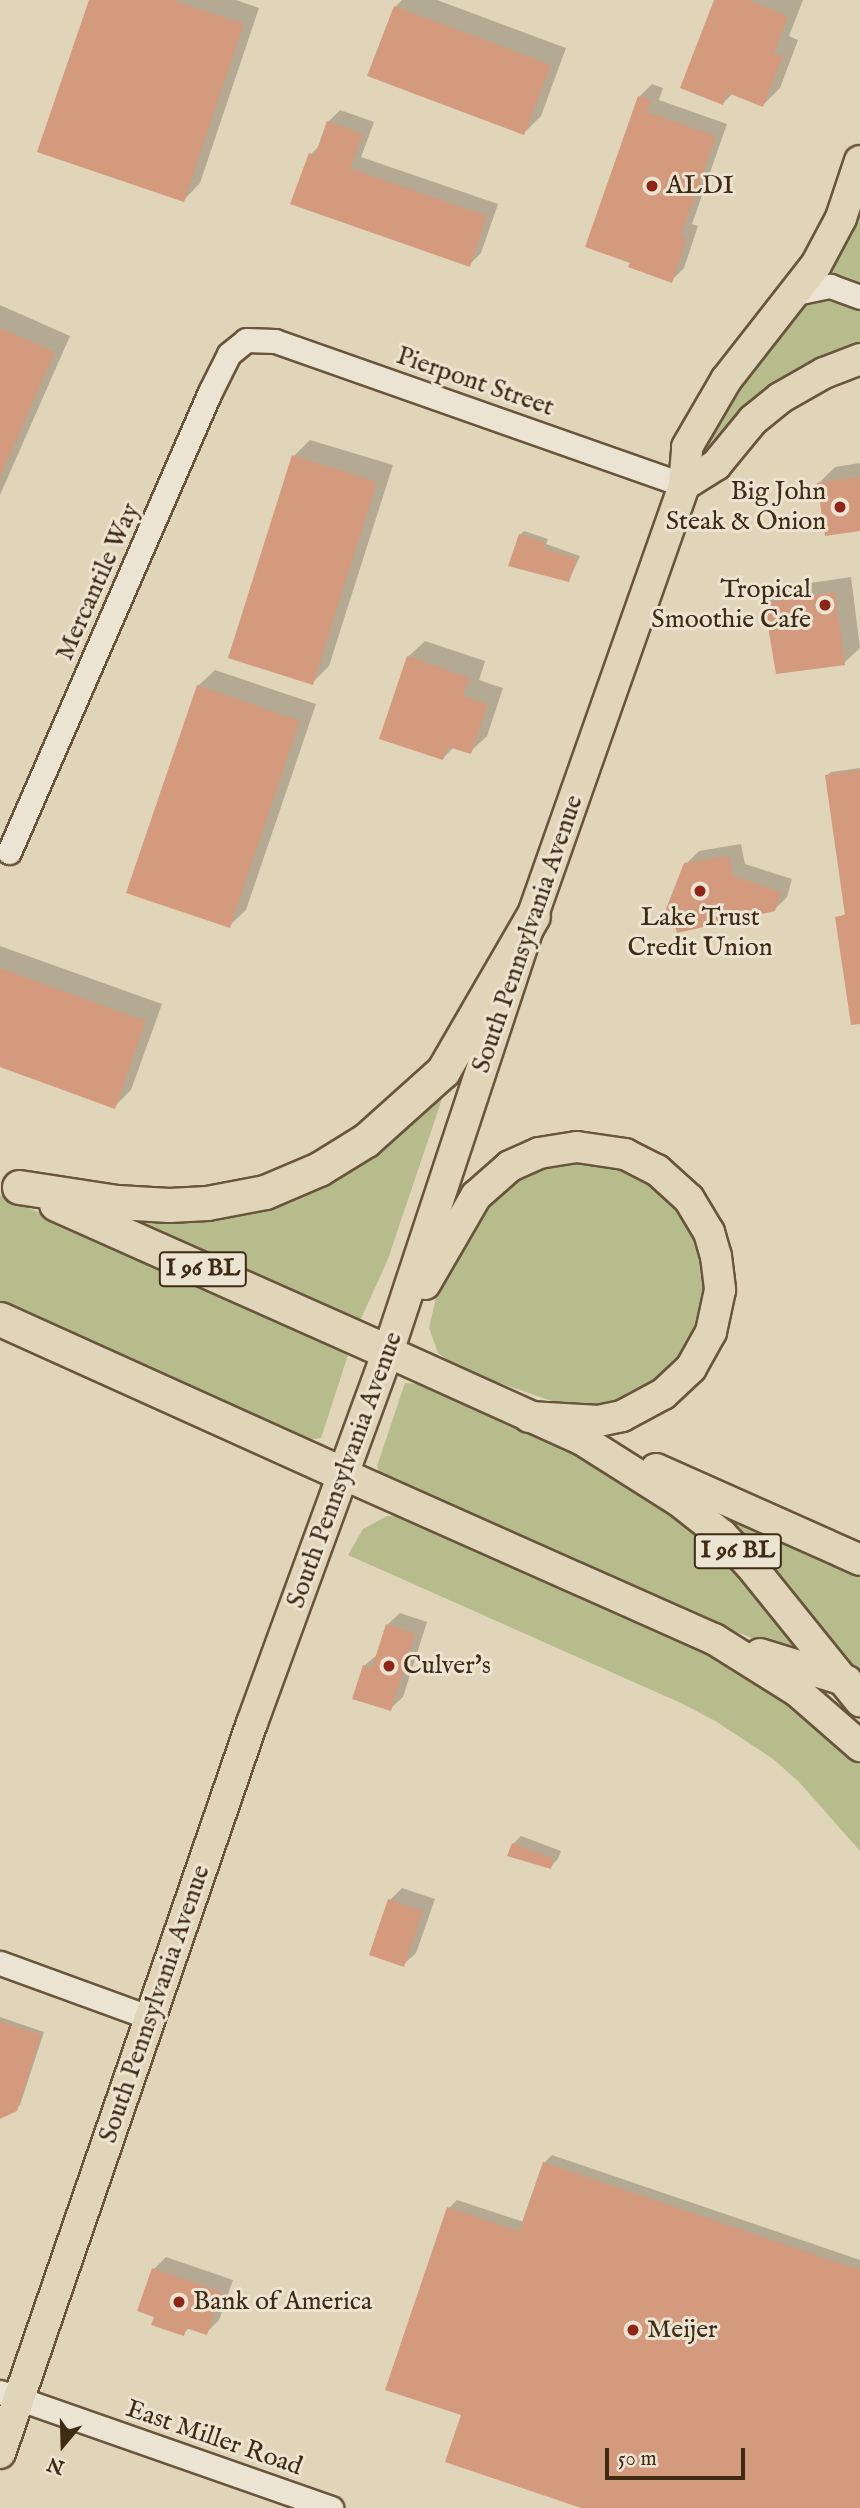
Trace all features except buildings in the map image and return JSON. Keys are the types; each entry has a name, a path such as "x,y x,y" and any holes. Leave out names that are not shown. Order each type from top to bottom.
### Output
{"highway":[{"path":"9,1183 117,1202 169,1205 207,1203 265,1192 319,1169 366,1140 411,1103 443,1071 533,916"},
{"name":"I 96 BL","path":"9,1183 388,1352"},
{"path":"0,1319 345,1475"}],"main road":[{"name":"South Pennsylvania Avenue","path":"0,2453 9,2395 151,2018 252,1723 388,1352 533,916 684,485 687,447 726,380 796,293 838,224 860,161"},
{"path":"684,485 716,465 753,420 780,398 824,373 860,359"},
{"path":"388,1352 465,1212 496,1176 528,1157 566,1148 600,1149 636,1159 657,1170 682,1191 709,1233 719,1281 719,1299 711,1332 702,1352 678,1381 633,1411 599,1421 529,1417"},
{"name":"I 96 BL","path":"388,1352 581,1439 679,1501 722,1535 854,1688"},
{"path":"581,1439 671,1475 860,1560"},
{"path":"345,1475 713,1639 854,1688"},
{"path":"713,1639 797,1691 860,1746"}],"street":[{"path":"796,293 831,286 860,297"},
{"name":"Pierpont Street","path":"246,340 275,341 684,485"},
{"name":"Mercantile Way","path":"9,852 210,392 229,354 246,340"},
{"path":"0,1963 151,2018"},
{"name":"East Miller Road","path":"9,2395 331,2508"}],"green space":[{"path":"860,201 860,289 827,270"},
{"path":"824,295 860,305 860,348 708,457 700,458 697,450 728,397 805,302"},
{"path":"445,1090 388,1259 360,1321 355,1322 135,1218 189,1214"},
{"path":"566,1160 619,1165 664,1190 688,1222 699,1246 705,1291 701,1314 690,1339 675,1364 659,1380 640,1392 607,1406 566,1406 460,1369 438,1353 429,1328 437,1293 472,1220 518,1176"},
{"path":"0,1195 349,1352 321,1438 307,1440 0,1302"},
{"path":"405,1383 426,1385 525,1429 644,1489 721,1551 795,1647 769,1645 684,1610 379,1473 377,1466"},
{"path":"717,1510 860,1570 860,1669 851,1666 719,1516"},
{"path":"387,1516 403,1516 721,1661 796,1707 860,1765 860,1851 799,1782 773,1759 717,1722 683,1704 348,1555 363,1529"}],"place":[{"name":"ALDI","path":"652,186"},
{"name":"Big John Steak & Onion","path":"840,507"},
{"name":"Tropical Smoothie Cafe","path":"825,605"},
{"name":"Lake Trust Credit Union","path":"700,891"},
{"name":"Culver's","path":"389,1666"},
{"name":"Bank of America","path":"179,2302"},
{"name":"Meijer","path":"633,2330"}]}
